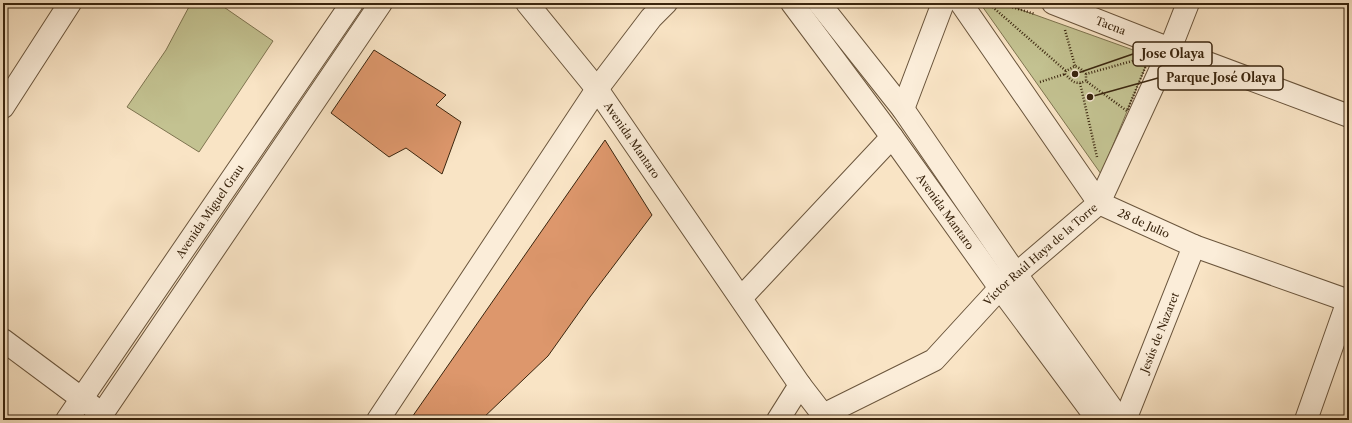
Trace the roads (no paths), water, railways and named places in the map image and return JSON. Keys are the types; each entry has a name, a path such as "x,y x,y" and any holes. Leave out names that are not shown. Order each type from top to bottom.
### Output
{"street":[{"path":"3,107 70,3"},
{"name":"Avenida Miguel Grau","path":"67,420 352,3"},
{"path":"3,340 81,398 104,418 380,3"},
{"name":"Avenida Mantaro","path":"528,3 597,89 800,385 825,418"},
{"path":"378,420 597,89 651,18 666,3"},
{"name":"Avenida Mantaro","path":"792,3 892,137 1000,288 1098,420"},
{"path":"819,3 903,109 1016,274 1120,420"},
{"path":"903,109 943,3"},
{"path":"960,3 1099,203"},
{"name":"Tacna","path":"1053,3 1170,49 1349,116"},
{"name":"Víctor Raúl Haya de la Torre","path":"825,418 934,360 1000,288 1099,203 1170,49 1188,3"},
{"path":"741,298 892,137"},
{"name":"28 de Julio","path":"1099,203 1194,246 1349,300"},
{"name":"Jesús de Nazaret","path":"1125,420 1194,246"},
{"path":"1306,420 1349,300"},
{"path":"778,420 800,385"}],"place":[{"name":"Jose Olaya","path":"1075,74"},
{"name":"Parque José Olaya","path":"1090,97"}]}
